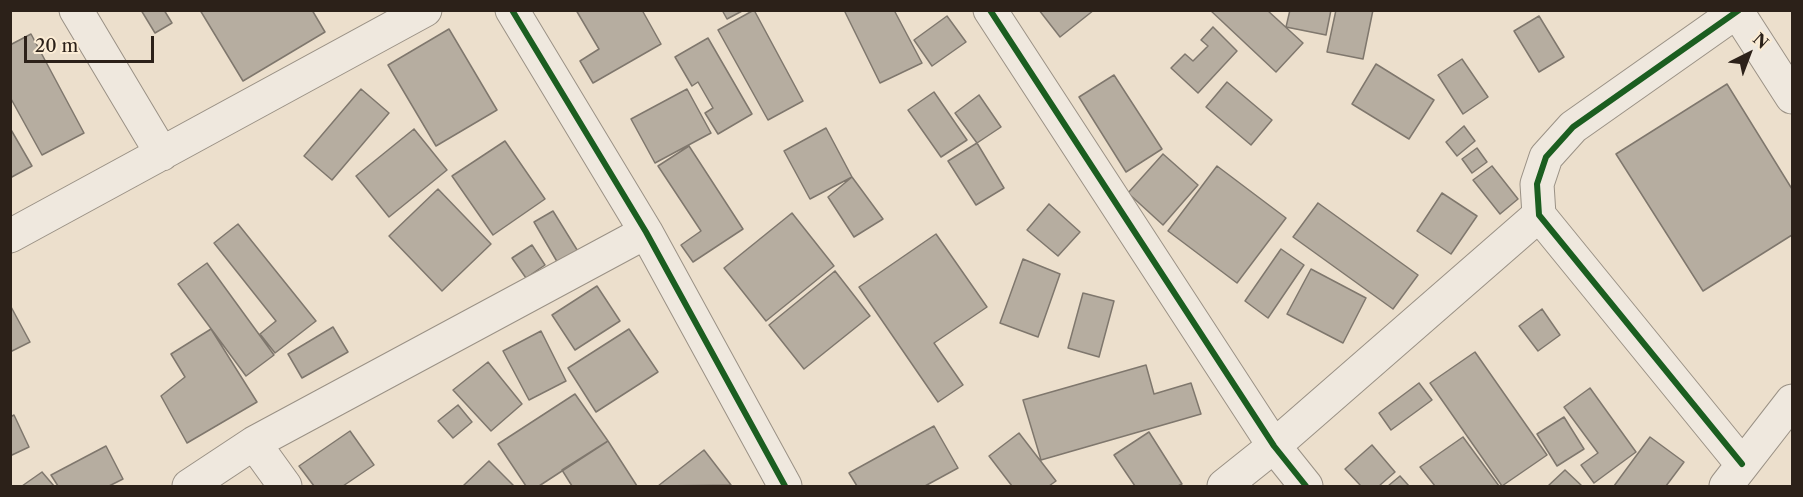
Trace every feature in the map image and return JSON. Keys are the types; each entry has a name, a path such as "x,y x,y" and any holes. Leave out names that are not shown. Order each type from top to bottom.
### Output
{"street":[{"path":"76,10 162,154"},
{"path":"10,236 425,10"},
{"path":"512,10 646,232 785,486"},
{"path":"990,10 1274,446 1306,486"},
{"path":"1792,97 1737,11 1573,128 1546,157 1537,184 1539,214 1734,475 1792,400"},
{"path":"1224,486 1274,446 1539,214"},
{"path":"189,486 254,443 646,232"},
{"path":"254,443 285,486"}],"building":[{"path":"141,10 164,10 172,23 155,33"},
{"path":"200,10 312,10 325,32 243,81"},
{"path":"576,10 642,10 661,44 593,83 580,61 599,49"},
{"path":"722,10 744,10 727,19"},
{"path":"754,10 803,101 768,120 718,30"},
{"path":"848,10 894,10 922,63 880,83 845,12"},
{"path":"1039,10 1094,10 1060,37"},
{"path":"1210,10 1267,10 1303,43 1276,72"},
{"path":"1290,10 1331,10 1326,35 1286,27"},
{"path":"1336,10 1373,10 1363,59 1327,52"},
{"path":"947,16 966,42 932,66 914,40"},
{"path":"1539,16 1564,57 1539,72 1514,31"},
{"path":"1213,27 1237,51 1198,93 1171,68 1185,54 1193,61 1208,46 1201,40"},
{"path":"449,29 497,110 436,146 388,65"},
{"path":"31,34 84,133 42,155 10,97 10,45"},
{"path":"708,38 752,114 718,134 705,113 713,108 698,82 692,86 675,57"},
{"path":"1462,59 1488,97 1463,114 1438,75"},
{"path":"1376,64 1434,100 1409,139 1352,104"},
{"path":"1114,75 1162,149 1126,172 1079,97"},
{"path":"1227,82 1272,120 1251,145 1206,107"},
{"path":"1727,84 1792,189 1792,235 1703,291 1616,154"},
{"path":"361,89 389,113 332,180 304,156"},
{"path":"687,89 711,133 655,163 631,119"},
{"path":"934,92 967,140 941,157 908,110"},
{"path":"979,95 1001,127 977,143 955,113"},
{"path":"1464,126 1475,141 1457,156 1446,142"},
{"path":"10,128 32,166 10,178"},
{"path":"826,128 852,177 810,199 784,151"},
{"path":"414,129 447,170 389,217 356,176"},
{"path":"505,141 545,199 493,235 452,176"},
{"path":"977,143 1004,188 976,205 948,161"},
{"path":"689,146 743,229 693,262 681,245 701,231 658,166"},
{"path":"1477,148 1487,162 1472,173 1462,159"},
{"path":"1163,154 1198,185 1163,225 1128,193"},
{"path":"1217,166 1286,218 1237,283 1168,231"},
{"path":"1492,166 1518,199 1500,214 1473,180"},
{"path":"852,177 883,219 854,237 828,197"},
{"path":"438,189 491,244 442,291 389,236"},
{"path":"1442,193 1477,216 1451,254 1417,231"},
{"path":"1318,203 1418,275 1393,309 1293,237"},
{"path":"1049,204 1080,232 1058,256 1027,230"},
{"path":"553,211 579,253 559,265 534,222"},
{"path":"792,213 834,266 766,321 724,268"},
{"path":"238,224 316,321 275,353 260,334 276,321 214,243"},
{"path":"936,234 987,307 934,343 963,385 938,402 859,287"},
{"path":"532,245 545,265 526,278 512,258"},
{"path":"1281,249 1304,265 1268,318 1245,301"},
{"path":"1023,259 1060,274 1038,337 1000,323"},
{"path":"207,263 274,355 246,376 178,284"},
{"path":"1311,269 1366,298 1343,343 1287,314"},
{"path":"835,271 870,316 804,369 769,325"},
{"path":"597,286 620,321 575,350 552,315"},
{"path":"1083,293 1114,301 1099,357 1068,348"},
{"path":"10,305 30,342 10,352"},
{"path":"1542,309 1560,335 1538,351 1519,326"},
{"path":"333,327 348,352 302,378 288,354"},
{"path":"211,329 257,402 187,443 161,396 185,377 171,354"},
{"path":"629,329 658,372 596,412 568,368"},
{"path":"541,331 566,381 529,400 503,351"},
{"path":"1475,352 1547,455 1502,486 1430,383"},
{"path":"488,362 522,404 491,431 453,390"},
{"path":"1146,365 1154,394 1191,383 1201,414 1041,460 1023,400"},
{"path":"1419,383 1432,400 1391,430 1379,413"},
{"path":"1590,388 1636,452 1594,483 1581,465 1598,453 1564,407"},
{"path":"575,394 608,441 539,486 526,486 498,444"},
{"path":"458,405 472,422 453,438 438,421"},
{"path":"14,415 29,447 12,455 10,452 10,417"},
{"path":"1564,417 1584,449 1557,466 1537,434"},
{"path":"934,426 958,468 925,486 857,486 849,473"},
{"path":"350,431 374,465 343,486 314,486 299,466"},
{"path":"1149,432 1182,484 1178,486 1135,486 1114,455"},
{"path":"1019,433 1056,481 1049,486 1012,486 989,456"},
{"path":"1463,437 1499,486 1435,486 1420,467"},
{"path":"1650,437 1684,462 1666,486 1614,486"},
{"path":"608,441 637,486 572,486 562,470"},
{"path":"1372,445 1395,472 1379,486 1361,486 1345,469"},
{"path":"106,446 123,479 109,486 58,486 51,475"},
{"path":"704,450 731,485 658,486"},
{"path":"489,461 514,486 463,486"},
{"path":"1565,470 1582,486 1548,486"},
{"path":"42,472 54,486 22,486"},
{"path":"1400,476 1409,486 1388,486"}],"cycle path":[{"path":"512,10 646,232 785,486"},
{"path":"990,10 1274,446 1306,486"},
{"path":"1739,10 1573,127 1546,157 1537,184 1539,215 1742,464"}]}
